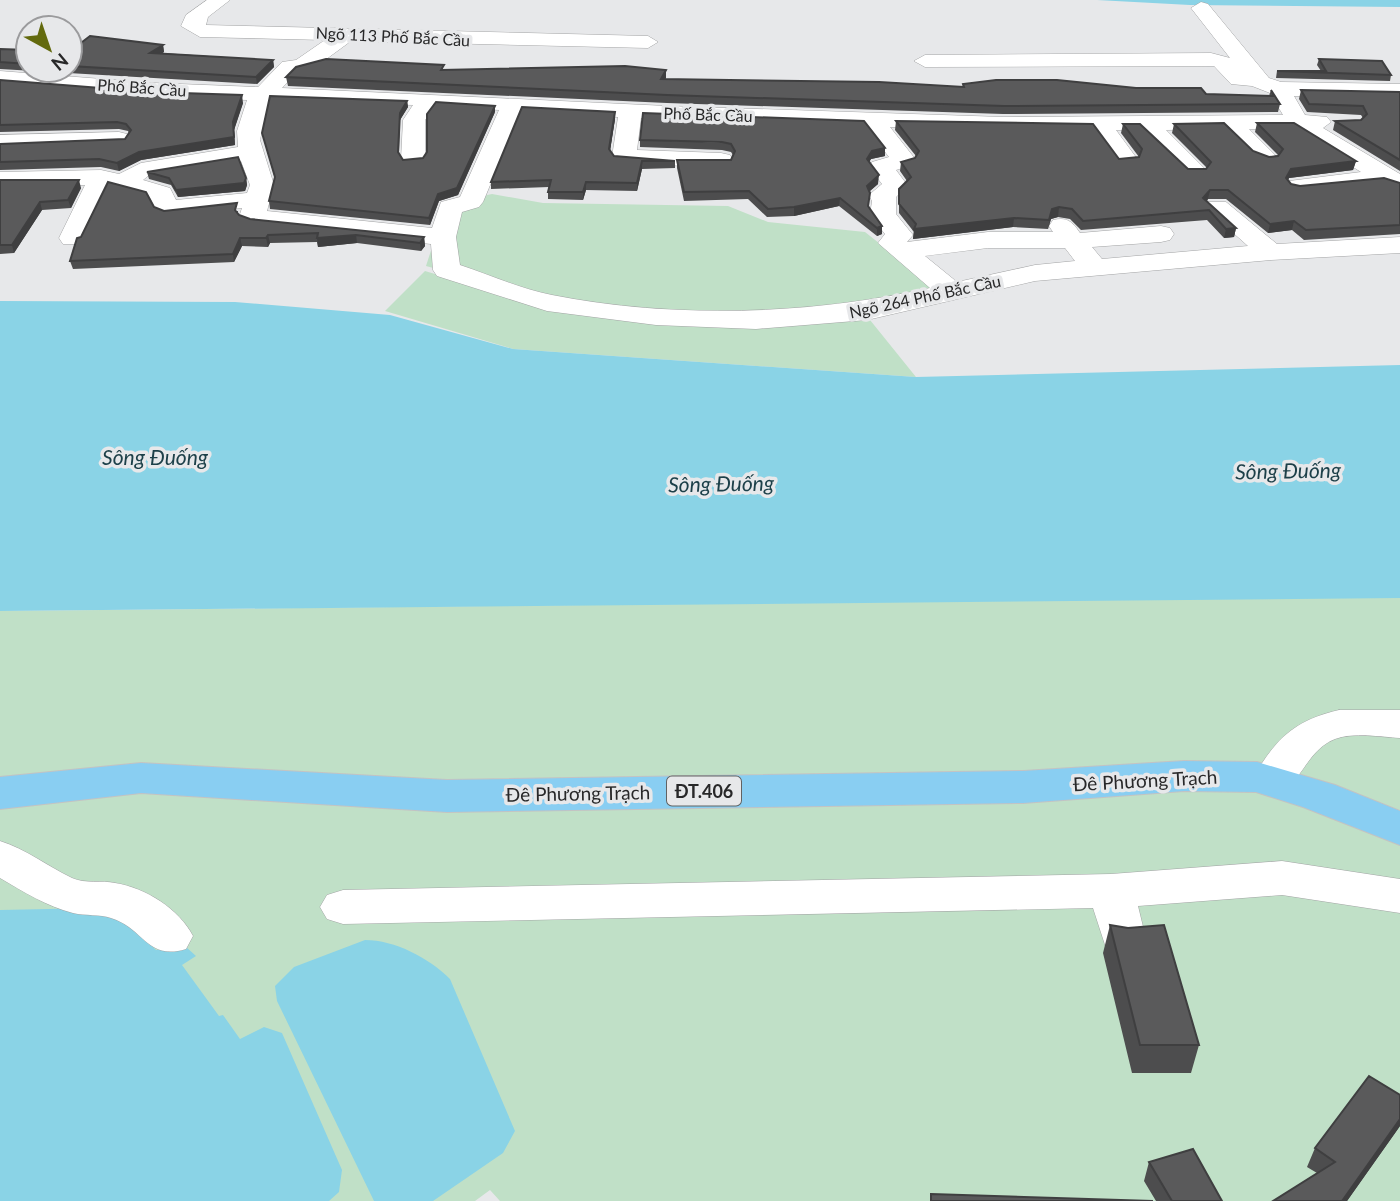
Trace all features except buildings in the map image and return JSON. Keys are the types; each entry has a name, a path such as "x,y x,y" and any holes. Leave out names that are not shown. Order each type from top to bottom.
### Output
{"main road":[{"name":"Đê Phương Trạch","path":"0,793 141,778 447,796 1023,787 1184,776 1257,777 1319,796 1400,829"}],"street":[{"name":"Ngõ 113 Phố Bắc Cầu","path":"220,0 193,19 200,20 191,26 200,31 648,42"},
{"path":"1201,8 1298,122 1392,180"},
{"path":"255,208 262,185 248,153 247,127 263,93 290,67 302,66 349,33"},
{"path":"925,61 1212,59 1220,60 1239,79 1266,84"},
{"path":"1099,60 1116,84"},
{"path":"0,103 11,79"},
{"name":"Phố Bắc Cầu","path":"11,79 630,111 870,118 1003,115 1101,125 1227,121 1338,122"},
{"path":"1208,84 1266,84 1400,91"},
{"path":"88,101 108,86"},
{"path":"413,159 414,120 428,100"},
{"path":"0,179 113,180 161,192 167,209 255,208 443,237 450,207 470,202 512,106"},
{"path":"630,111 624,157 721,160"},
{"path":"1003,115 1020,147"},
{"path":"870,118 904,160 881,167 896,186 882,195 885,201 883,215 900,235 899,249"},
{"path":"1227,121 1266,158"},
{"path":"1146,124 1195,171"},
{"path":"1101,125 1126,160"},
{"path":"0,142 119,139"},
{"path":"72,238 113,180 181,153 248,153"},
{"path":"1298,186 1392,180"},
{"path":"1217,207 1271,252"},
{"path":"899,249 1067,233 1161,234"},
{"path":"1067,233 1095,268"},
{"name":"Ngõ 264 Phố Bắc Cầu","path":"443,237 447,270 547,303 656,316 756,320 867,311 1035,273 1271,252 1400,245"},
{"path":"899,249 950,291"},
{"path":"1272,781 1293,750 1321,727 1341,721 1400,724"},
{"path":"0,857 58,891 76,897 116,900 144,913 170,936"},
{"path":"343,907 1111,891 1282,878 1400,896"},
{"path":"1111,891 1122,935"}],"green space":[{"path":"492,194 543,203 728,206 768,222 865,232 937,289 753,318 551,300 426,266 446,204"},
{"path":"425,271 535,304 680,322 866,315 916,377 513,349 385,311"},
{"path":"1400,598 1400,1201 500,1201 490,1190 475,1201 0,1201 0,611"}],"water":[{"path":"1097,0 1400,0 1400,7 1190,5"},
{"name":"Sông Đuống","path":"0,301 235,302 390,315 513,349 916,377 1400,365 1400,598 0,611"},
{"path":"97,908 123,918 156,950 185,946 196,956 182,965 219,1016 223,1015 240,1039 264,1027 282,1033 342,1170 339,1192 329,1201 0,1201 0,910"},
{"path":"365,940 388,943 411,952 450,979 515,1131 503,1153 433,1201 374,1201 277,1001 275,986 294,967"}]}
